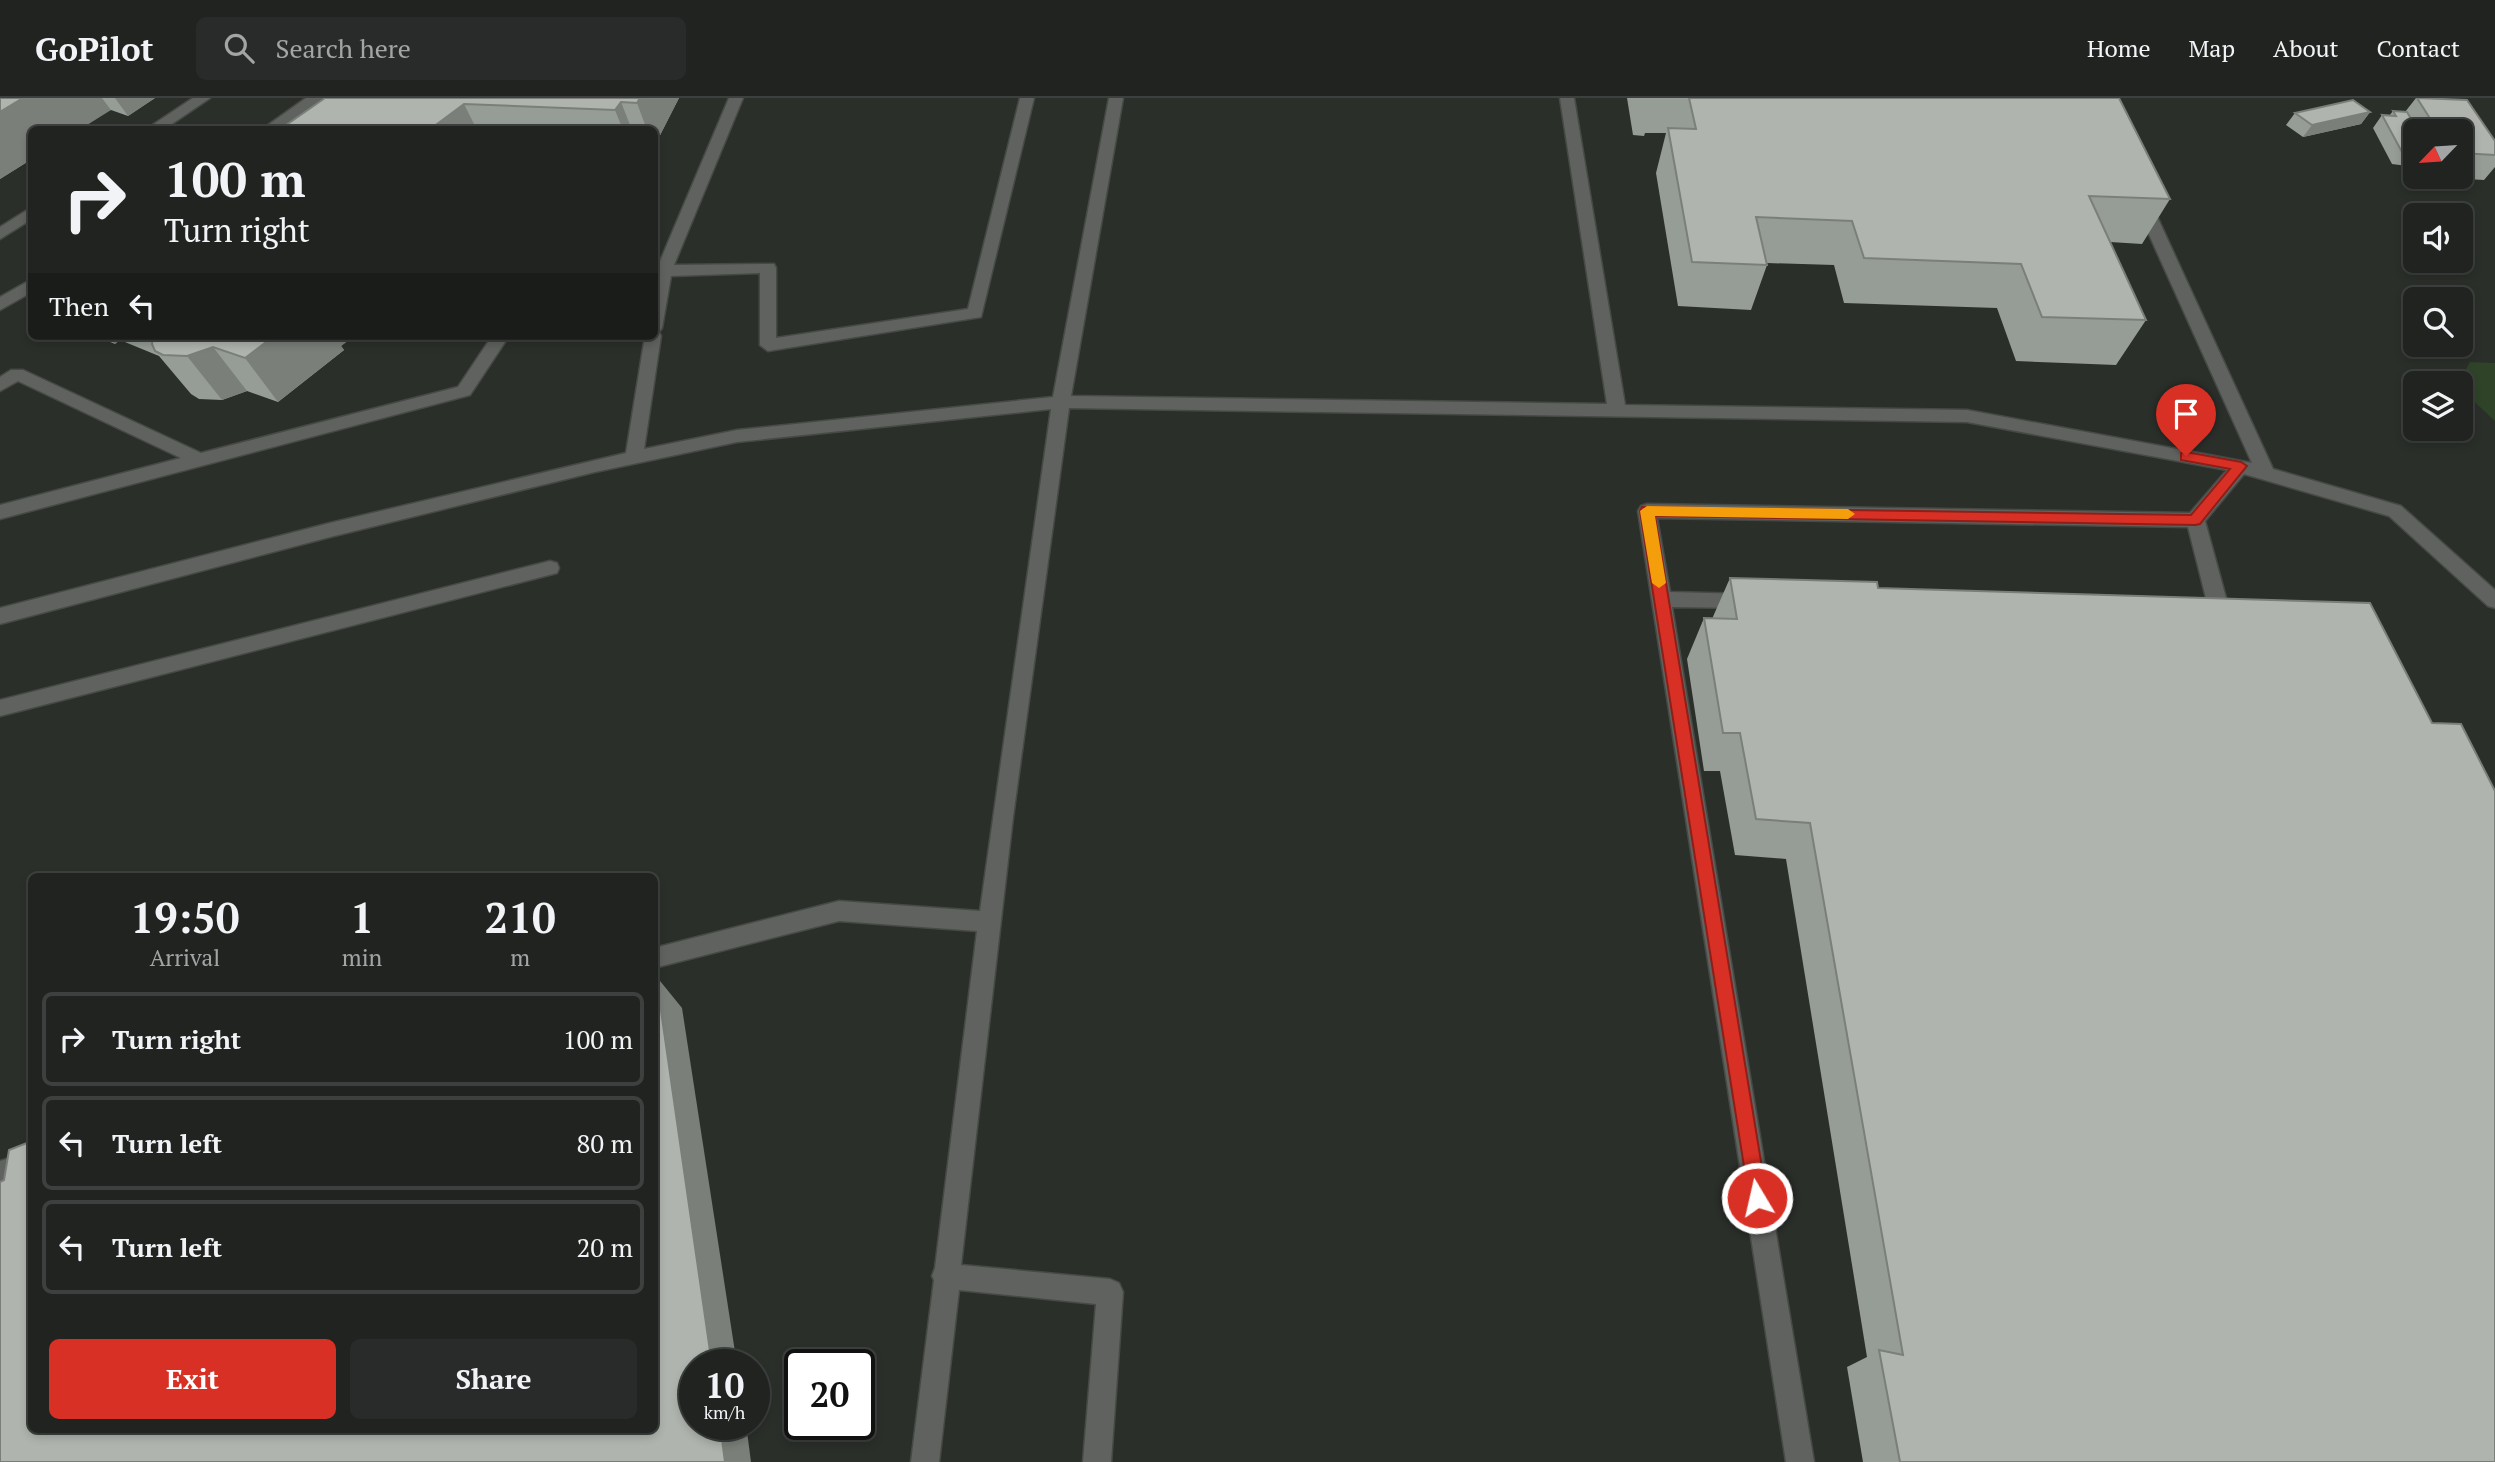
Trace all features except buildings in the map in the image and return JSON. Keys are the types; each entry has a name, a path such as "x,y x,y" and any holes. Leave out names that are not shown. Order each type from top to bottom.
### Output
{"street":[{"path":"158,126 203,98"},
{"path":"274,126 316,98"},
{"path":"736,98 659,271 768,268 768,345 975,313 1027,98"},
{"path":"925,1462 987,922 1060,402 1116,98"},
{"path":"1567,98 1617,411"},
{"path":"2136,186 2266,474"},
{"path":"0,234 28,215"},
{"path":"0,304 28,286"},
{"path":"0,512 464,391 498,340"},
{"path":"634,458 652,340"},
{"path":"0,385 17,373 200,460"},
{"path":"0,616 330,530 737,436 1060,402 1966,416 2241,466 2395,511 2495,601"},
{"path":"2195,520 2241,466"},
{"path":"1800,1462 1647,511 2195,520"},
{"path":"2177,609 2219,609 2195,520"},
{"path":"0,708 550,568"},
{"path":"1662,600 1773,601"},
{"path":"658,957 839,911 987,922"},
{"path":"0,1173 28,1164"},
{"path":"945,1276 1110,1293 1097,1462"}],"green space":[{"path":"2470,362 2495,363 2495,421 2473,401 2473,371 2465,371"}],"slow traffic":[{"path":"1659,583 1647,511 1848,514"}],"route":[{"path":"1757,1198 1647,511 2195,520 2241,466 2186,456"}]}
